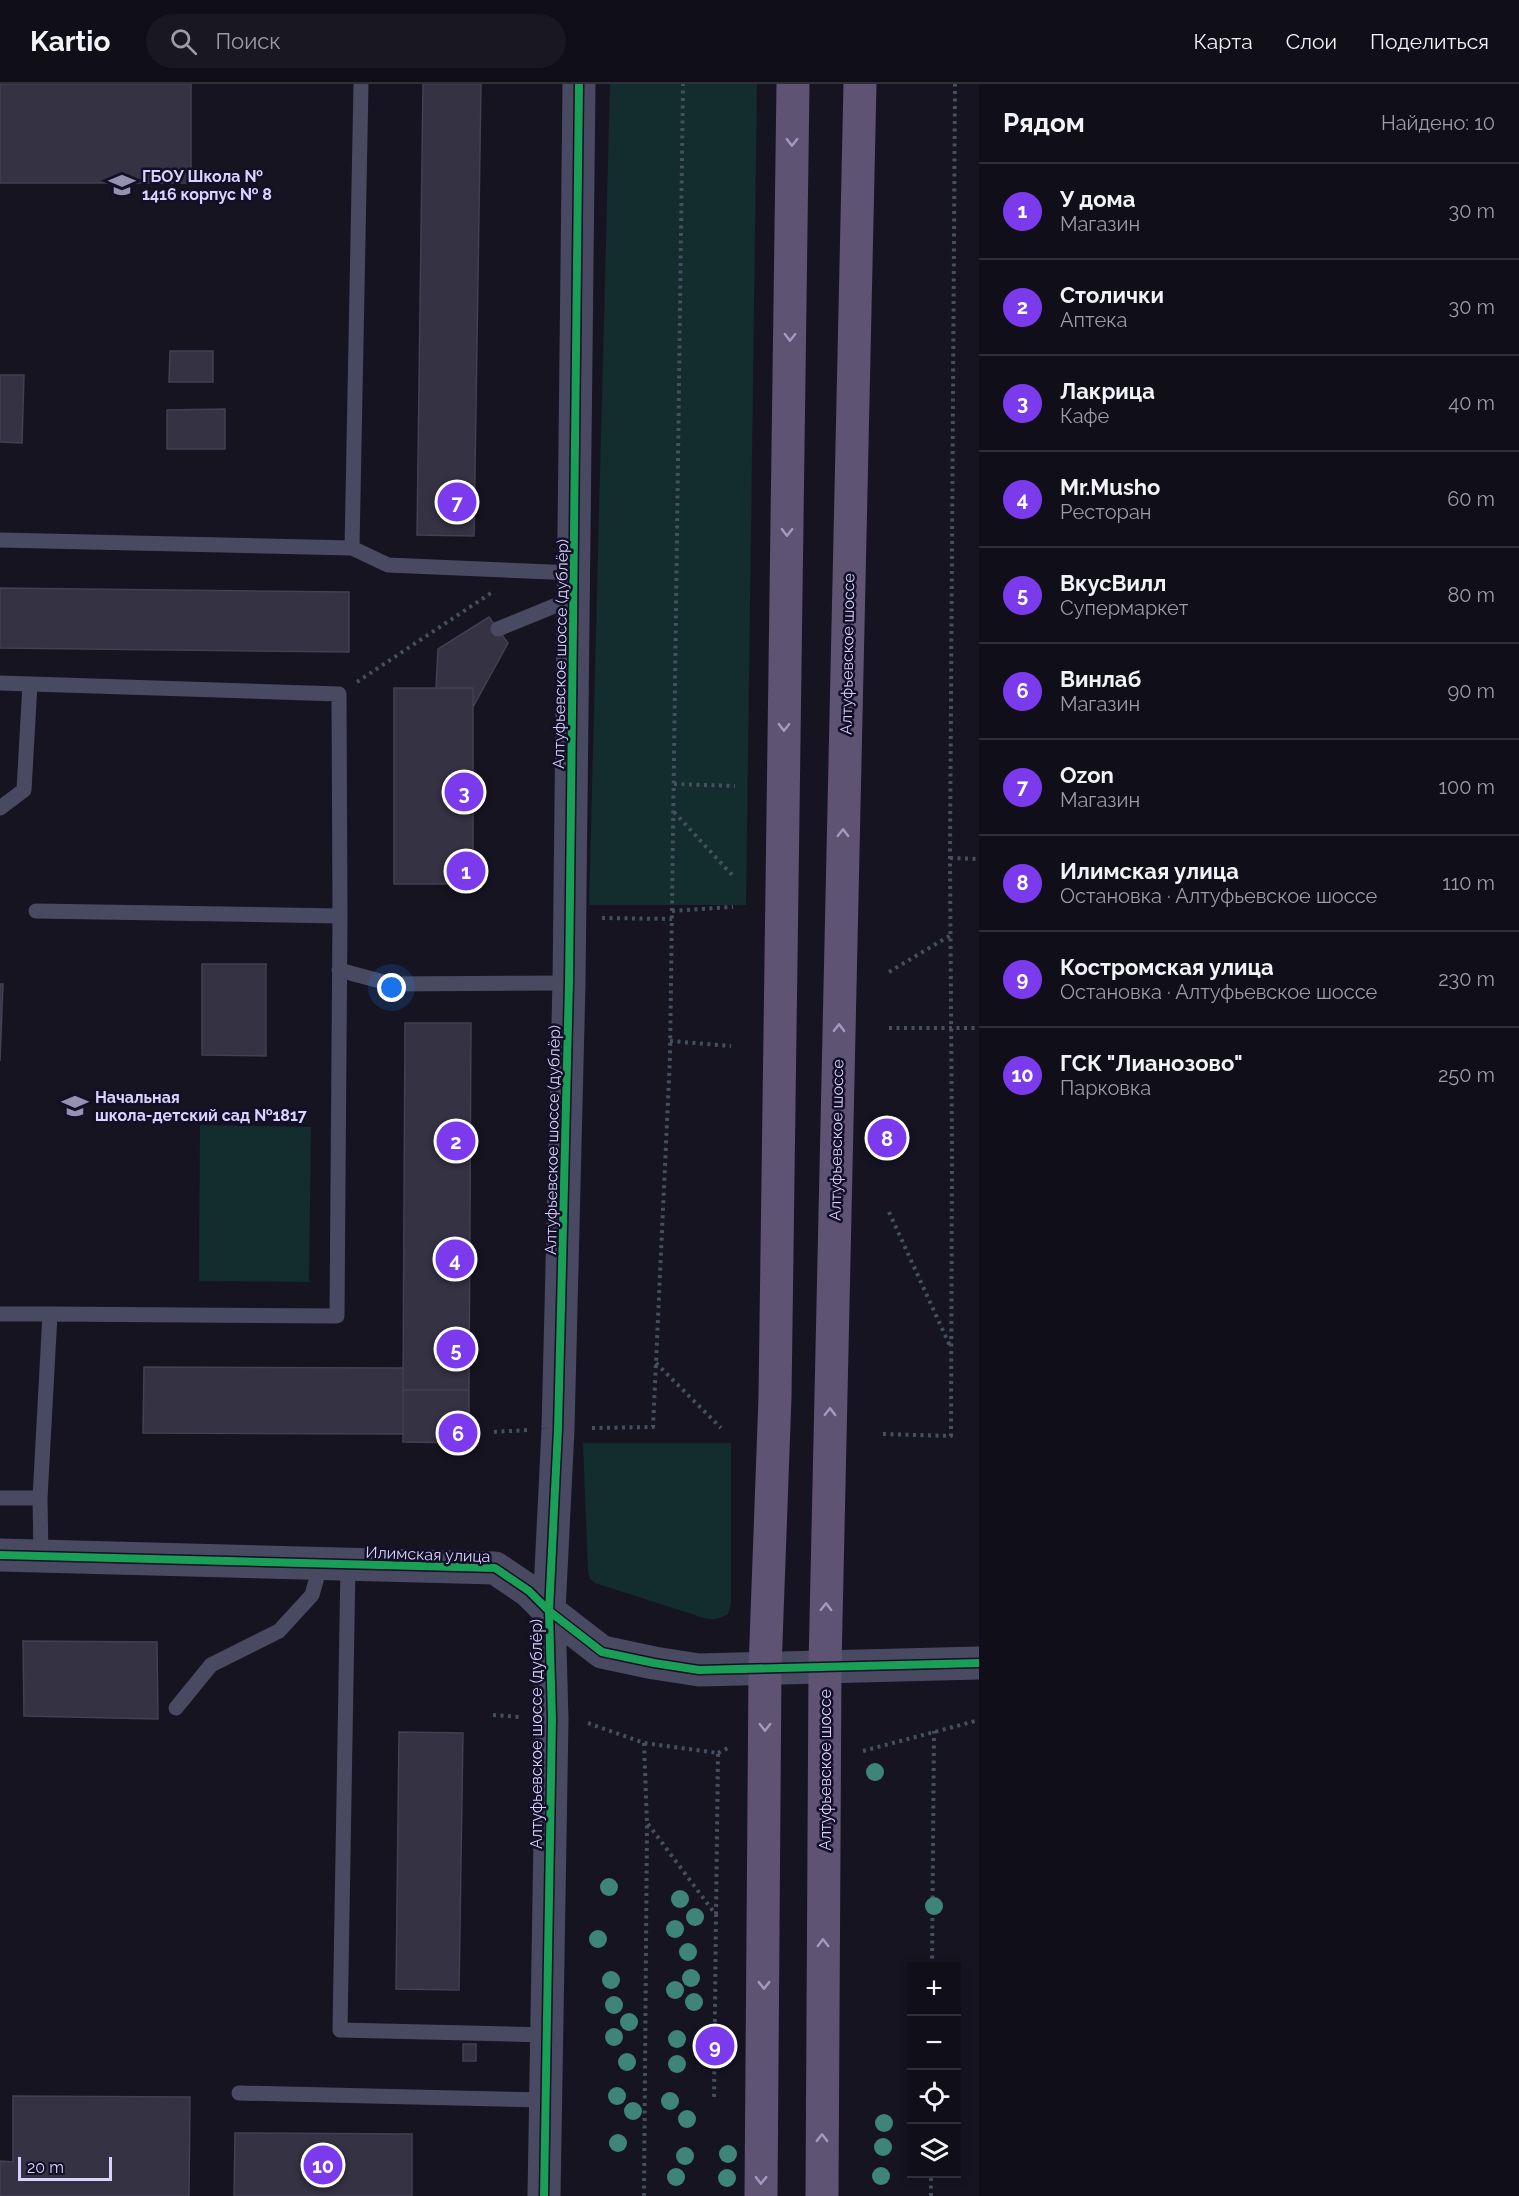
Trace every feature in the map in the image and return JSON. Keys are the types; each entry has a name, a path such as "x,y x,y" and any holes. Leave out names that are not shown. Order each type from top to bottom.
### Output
{"main road":[{"path":"761,2196 765,1669 776,1373 793,84"},
{"name":"Алтуфьевское шоссе","path":"822,2196 825,1666 860,84"}],"street":[{"name":"Алтуфьевское шоссе (дублёр)","path":"544,2196 552,1719 549,1611 558,1429 569,983 579,84"},
{"path":"495,1568 529,1558 553,1528"},
{"name":"Илимская улица","path":"0,1556 495,1568 530,1592 549,1611 602,1652 654,1663 699,1670 979,1663"}],"lane":[{"path":"352,548 361,84"},
{"path":"0,540 352,548 388,565 525,571 574,585"},
{"path":"498,629 574,585"},
{"path":"0,683 339,694 337,1316 0,1314"},
{"path":"0,808 24,790 30,684"},
{"path":"36,911 339,916"},
{"path":"339,970 391,984 569,983"},
{"path":"41,1556 40,1498 50,1314"},
{"path":"0,1498 40,1498"},
{"path":"176,1708 211,1665 279,1631 312,1595 334,1564"},
{"path":"334,1564 340,2030 547,2035"},
{"path":"239,2093 546,2100"}],"path":[{"path":"592,1428 653,1428 670,1041 683,84"},
{"path":"884,1434 951,1436 950,858 955,84"},
{"path":"339,694 525,571"},
{"path":"674,784 735,786"},
{"path":"673,811 734,877"},
{"path":"950,858 979,859"},
{"path":"672,911 733,907"},
{"path":"602,918 672,919"},
{"path":"889,972 951,934"},
{"path":"889,1028 979,1028"},
{"path":"670,1041 731,1046"},
{"path":"889,1212 922,1289 951,1347"},
{"path":"656,1363 722,1428"},
{"path":"494,1432 531,1430"},
{"path":"494,1715 525,1718"},
{"path":"863,1751 979,1720"},
{"path":"588,1723 644,1743 718,1753 730,1747"},
{"path":"932,1962 934,1731"},
{"path":"644,1743 647,1823 644,2196"},
{"path":"714,2100 718,1753"},
{"path":"647,1823 716,1915"},
{"path":"931,2178 931,2196"}],"green space":[{"path":"610,84 757,84 746,905 589,905"},
{"path":"200,1125 311,1127 309,1282 199,1281"},
{"path":"583,1443 731,1443 731,1604 728,1614 717,1619 704,1618 595,1583 590,1579"}],"building":[{"path":"0,84 191,84 191,183 0,183"},
{"path":"423,84 481,84 474,536 417,535"},
{"path":"170,351 213,351 213,382 169,382"},
{"path":"0,375 24,375 22,443 0,442"},
{"path":"225,409 225,449 167,449 167,410"},
{"path":"0,588 349,592 349,652 0,648"},
{"path":"489,617 508,643 473,707 473,688 436,688 438,649"},
{"path":"394,688 473,688 473,884 394,884"},
{"path":"202,964 266,964 266,1056 202,1055"},
{"path":"0,984 3,984 0,1061"},
{"path":"405,1023 471,1023 469,1390 403,1390"},
{"path":"144,1367 403,1368 403,1434 143,1433"},
{"path":"403,1390 469,1390 469,1443 403,1442"},
{"path":"23,1641 157,1642 158,1719 24,1716"},
{"path":"399,1732 463,1733 459,1990 396,1989"},
{"path":"463,2044 476,2044 476,2061 463,2061"},
{"path":"13,2096 190,2097 189,2196 0,2196 0,2161 13,2162"},
{"path":"235,2133 412,2134 412,2196 234,2196"}],"cycle path":[{"path":"544,2196 552,1719 549,1611 558,1429 569,983 579,84"},
{"path":"0,1555 495,1568 529,1591 549,1611 602,1652 654,1663 699,1670 979,1663"}],"place":[{"name":"ГБОУ Школа № 1416 корпус № 8","path":"122,185"},
{"name":"Ozon","path":"457,502"},
{"name":"Лакрица","path":"464,792"},
{"name":"У дома","path":"466,871"},
{"name":"Начальная школа-детский сад №1817","path":"75,1106"},
{"name":"Илимская улица","path":"887,1138"},
{"name":"Столички","path":"456,1141"},
{"name":"Mr.Musho","path":"455,1259"},
{"name":"ВкусВилл","path":"456,1349"},
{"name":"Винлаб","path":"458,1433"},
{"name":"Костромская улица","path":"715,2046"},
{"name":"ГСК \"Лианозово\"","path":"323,2165"}]}
